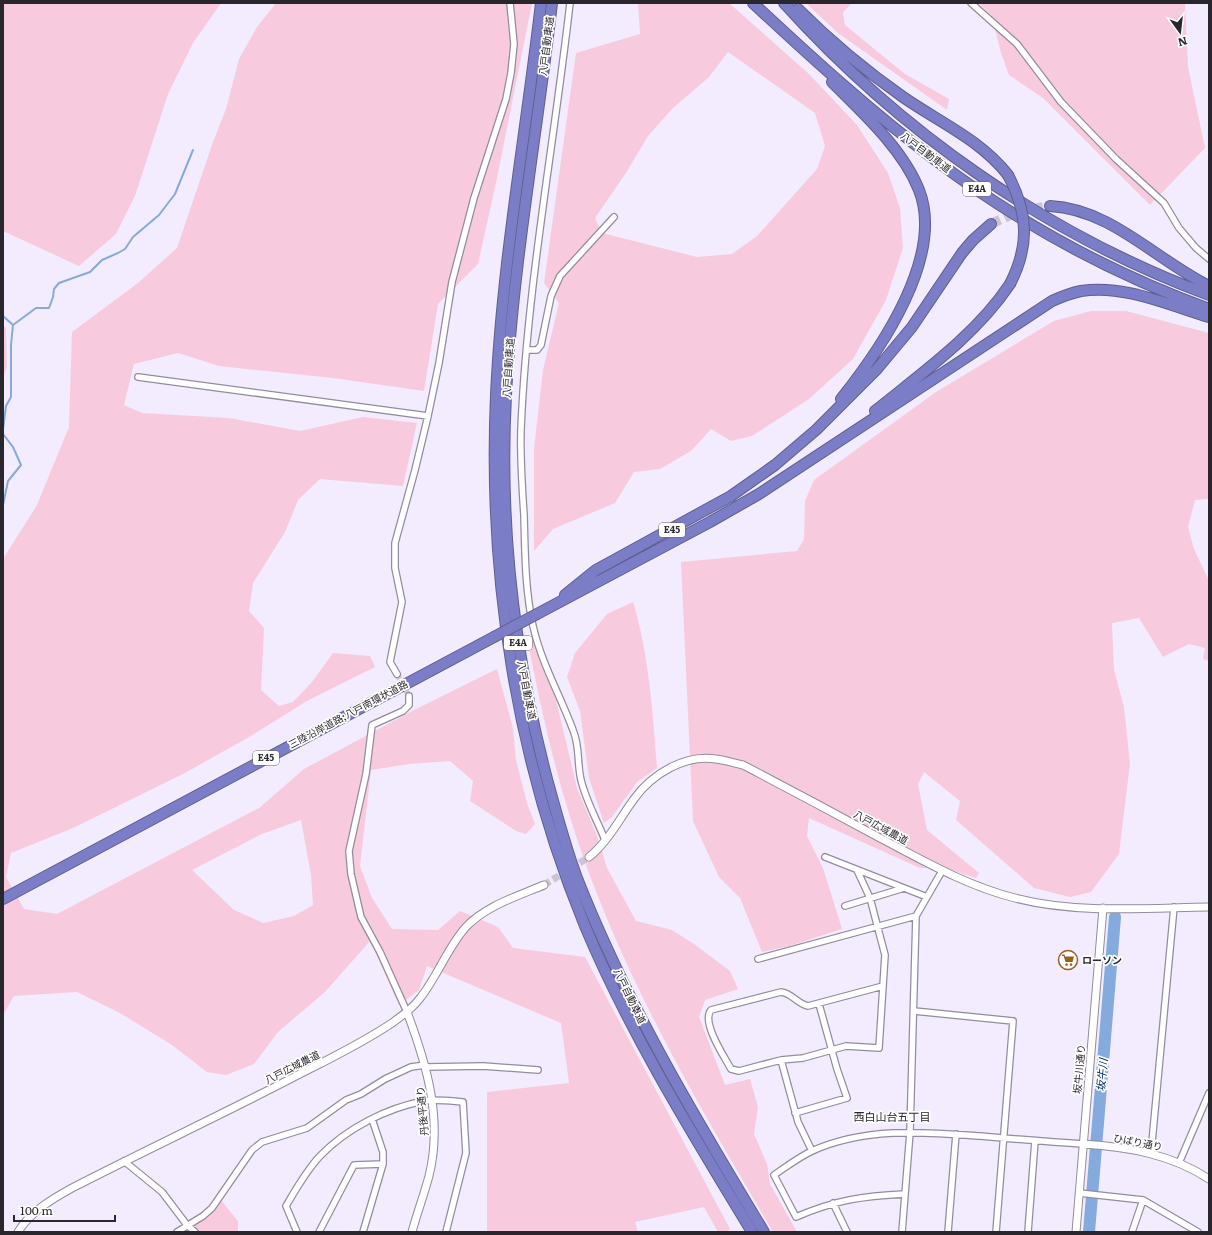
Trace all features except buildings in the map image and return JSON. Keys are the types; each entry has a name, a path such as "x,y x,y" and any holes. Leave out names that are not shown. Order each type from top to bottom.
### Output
{"highway":[{"name":"八戸自動車道","path":"541,3 502,308 496,394 495,488 498,558 513,674 525,731 544,807 562,866 586,928 610,981 647,1053 752,1232"},
{"name":"八戸自動車道","path":"552,3 513,304 506,398 505,482 508,556 522,668 536,736 556,810 576,874 598,928 660,1055 764,1232"},
{"name":"八戸自動車道","path":"753,3 907,138 935,160 997,203 1081,252 1143,282 1209,309"},
{"name":"八戸自動車道","path":"784,3 817,39 877,96 941,147 1007,194 1082,238 1114,254 1209,295"},
{"path":"792,3 829,38 876,77 922,110 990,154 1008,175 1021,206 1024,236 1021,259 1010,284 989,311 960,340 873,412 800,466"},
{"path":"775,23 851,101 902,160 919,189 926,218 923,248 918,265 901,306 881,345 868,365 835,406 797,446"},
{"path":"1050,206 1076,209 1101,219 1183,272 1209,286"},
{"path":"797,446 837,411 877,369 912,327 962,253 973,240 991,224"},
{"path":"800,466 1027,316 1052,301 1066,295 1094,290 1121,292 1209,316"},
{"name":"三陸沿岸道路;八戸南環状道路","path":"541,612 596,570 732,496 753,482 797,446"},
{"name":"三陸沿岸道路;八戸南環状道路","path":"3,899 735,508 800,466"}],"street":[{"path":"397,674 390,662 402,602 395,568 394,543 415,470 428,416 439,363 452,282 474,198 506,99 511,73 514,44 510,3"},
{"path":"570,3 530,306 521,430 522,494 529,605 536,636 574,731 579,753 580,778 605,840"},
{"path":"971,3 1017,44 1061,102 1116,159 1164,203 1179,228 1196,248 1209,259"},
{"path":"527,350 536,350 541,345 551,296 560,276 614,216"},
{"path":"138,377 428,416"},
{"path":"407,1012 380,952 361,917 351,874 349,851 366,774 372,725 403,711 409,705 409,696"},
{"name":"八戸広域農道","path":"589,857 598,850 635,797 650,781 680,762 698,759 716,759 743,766 942,871 980,888 1016,898 1052,905 1103,908 1209,907"},
{"path":"825,857 927,897"},
{"path":"857,870 870,898 885,955 883,986 879,1048 846,1046 803,1058 780,1060 739,1071 731,1068 712,1034 707,1017 711,1010 781,992 787,993 802,1005 808,1006 883,986"},
{"path":"902,1232 910,1132 916,916 942,871"},
{"name":"八戸広域農道","path":"18,1232 36,1212 48,1202 124,1161 244,1103 353,1047 407,1012 421,997 454,943 466,928 480,916 506,901 544,884"},
{"path":"845,906 904,888"},
{"path":"1151,1153 1174,907"},
{"name":"坂牛川通り","path":"1076,1232 1082,1194 1103,908"},
{"path":"758,959 916,916"},
{"path":"794,1113 848,1098 819,1004"},
{"path":"914,1011 1014,1021 996,1232"},
{"name":"丹後平通り","path":"407,1012 425,1066 433,1100 435,1124 434,1150 429,1176 412,1232"},
{"path":"780,1060 794,1113 812,1151"},
{"path":"176,1232 203,1216 212,1208 252,1150 262,1142 308,1128 346,1100 361,1094 385,1079 411,1067 483,1066 538,1070"},
{"path":"1179,1163 1209,1093"},
{"path":"297,1232 286,1206 299,1184 321,1156 347,1134 372,1119 387,1112 423,1101 433,1100 463,1102 466,1153 446,1232"},
{"path":"363,1232 383,1164 384,1152 372,1119"},
{"path":"905,1194 868,1195 833,1202 796,1217 774,1175 812,1151 868,1135 910,1132 1086,1144"},
{"path":"948,1232 956,1134"},
{"path":"1028,1232 1035,1141"},
{"name":"ひばり通り","path":"1086,1144 1151,1153 1179,1163 1209,1179"},
{"path":"124,1161 162,1192 187,1225 195,1232"},
{"path":"319,1232 354,1164 383,1164"},
{"path":"1082,1194 1143,1200 1194,1231"},
{"path":"1132,1232 1143,1200"},
{"path":"833,1202 847,1232"}],"shaded area":[{"path":"3,3 221,3 193,43 168,94 135,196 116,234 79,266 3,231"},
{"path":"276,3 532,3 496,183 478,264 438,304 424,391 333,378 219,366 178,353 134,364 124,405 142,413 229,418 300,431 363,417 417,423 403,486 320,479 298,500 285,532 253,583 249,611 264,628 261,690 279,706 293,702 312,682 333,653 370,656 375,667 307,701 249,737 185,773 73,828 11,853 6,877 24,909 57,914 259,808 304,769 416,709 497,669 513,728 516,760 527,803 535,824 526,834 516,831 470,801 473,781 450,761 409,764 371,770 360,866 372,898 392,929 438,930 460,911 498,927 513,948 585,957 730,1229 726,1232 718,1232 704,1207 635,1222 638,1232 487,1232 487,1092 569,1083 561,1023 427,966 419,990 399,1005 370,941 325,992 278,1032 254,1064 226,1075 207,1072 172,1045 120,1013 77,992 14,996 3,1015 3,559 37,505 69,427 72,332 138,283 177,248 213,142 226,109 239,59 257,27","holes":["301,820 311,875 313,905 294,916 263,923 234,910 192,870 262,834"]},
{"path":"638,3 729,3 809,74 857,125 888,173 900,208 903,248 886,300 853,359 809,399 752,436 731,441 711,429 691,451 660,469 634,472 615,503 553,529 534,551 534,449 543,370 559,303 544,283 576,53 640,34","holes":["728,52 815,113 825,146 817,169 757,236 732,254 697,257 602,233 595,218 626,173 648,136 673,108 709,77"]},
{"path":"806,3 852,3 843,12 845,25 905,74 949,99 947,110 838,33"},
{"path":"979,3 1185,3 1188,67 1205,148 1150,205 1043,98 1009,75 1001,53 992,16"},
{"path":"1091,311 1126,311 1209,333 1209,499 1195,500 1188,527 1194,549 1209,581 1209,661 1203,659 1205,648 1189,644 1163,657 1139,618 1112,623 1114,670 1124,707 1130,763 1119,854 1091,892 1070,897 1034,888 956,820 960,801 924,772 918,784 927,830 979,873 976,878 945,868 920,868 809,818 807,836 823,868 842,929 789,946 762,952 740,898 719,877 693,821 681,562 797,551 804,539 805,501 814,480 936,392 1054,321"},
{"path":"3,325 6,328 7,367 3,377"},
{"path":"633,602 647,663 657,768 637,782 612,817 604,823 589,778 580,711 567,677 575,653 607,614"},
{"path":"528,642 534,642 556,700 577,788 597,836 607,868 636,921 672,930 694,944 730,971 738,989 705,1000 699,1017 725,1085 750,1079 758,1107 754,1134 767,1164 770,1184 797,1232 773,1232 673,1057 628,966 589,873 561,788 540,701"},
{"path":"220,1199 238,1221 238,1232 195,1232 192,1219"}],"waterway":[{"path":"3,429 6,406 11,397 11,345 13,325 36,308 49,308 54,289 59,283 90,272 102,260 125,249 133,237 159,215 175,194 193,150"},
{"path":"3,316 13,325"},
{"path":"3,434 13,447 21,465 8,481 3,505"},
{"name":"坂牛川","path":"1089,1232 1115,917"}],"tunnel":[{"path":"991,224 1017,212 1050,206"},
{"path":"397,674 409,696"},
{"path":"544,885 589,857"}],"place":[{"name":"ローソン","path":"1068,960"}],"district":[{"name":"西白山台五丁目","path":"892,1117"}]}
